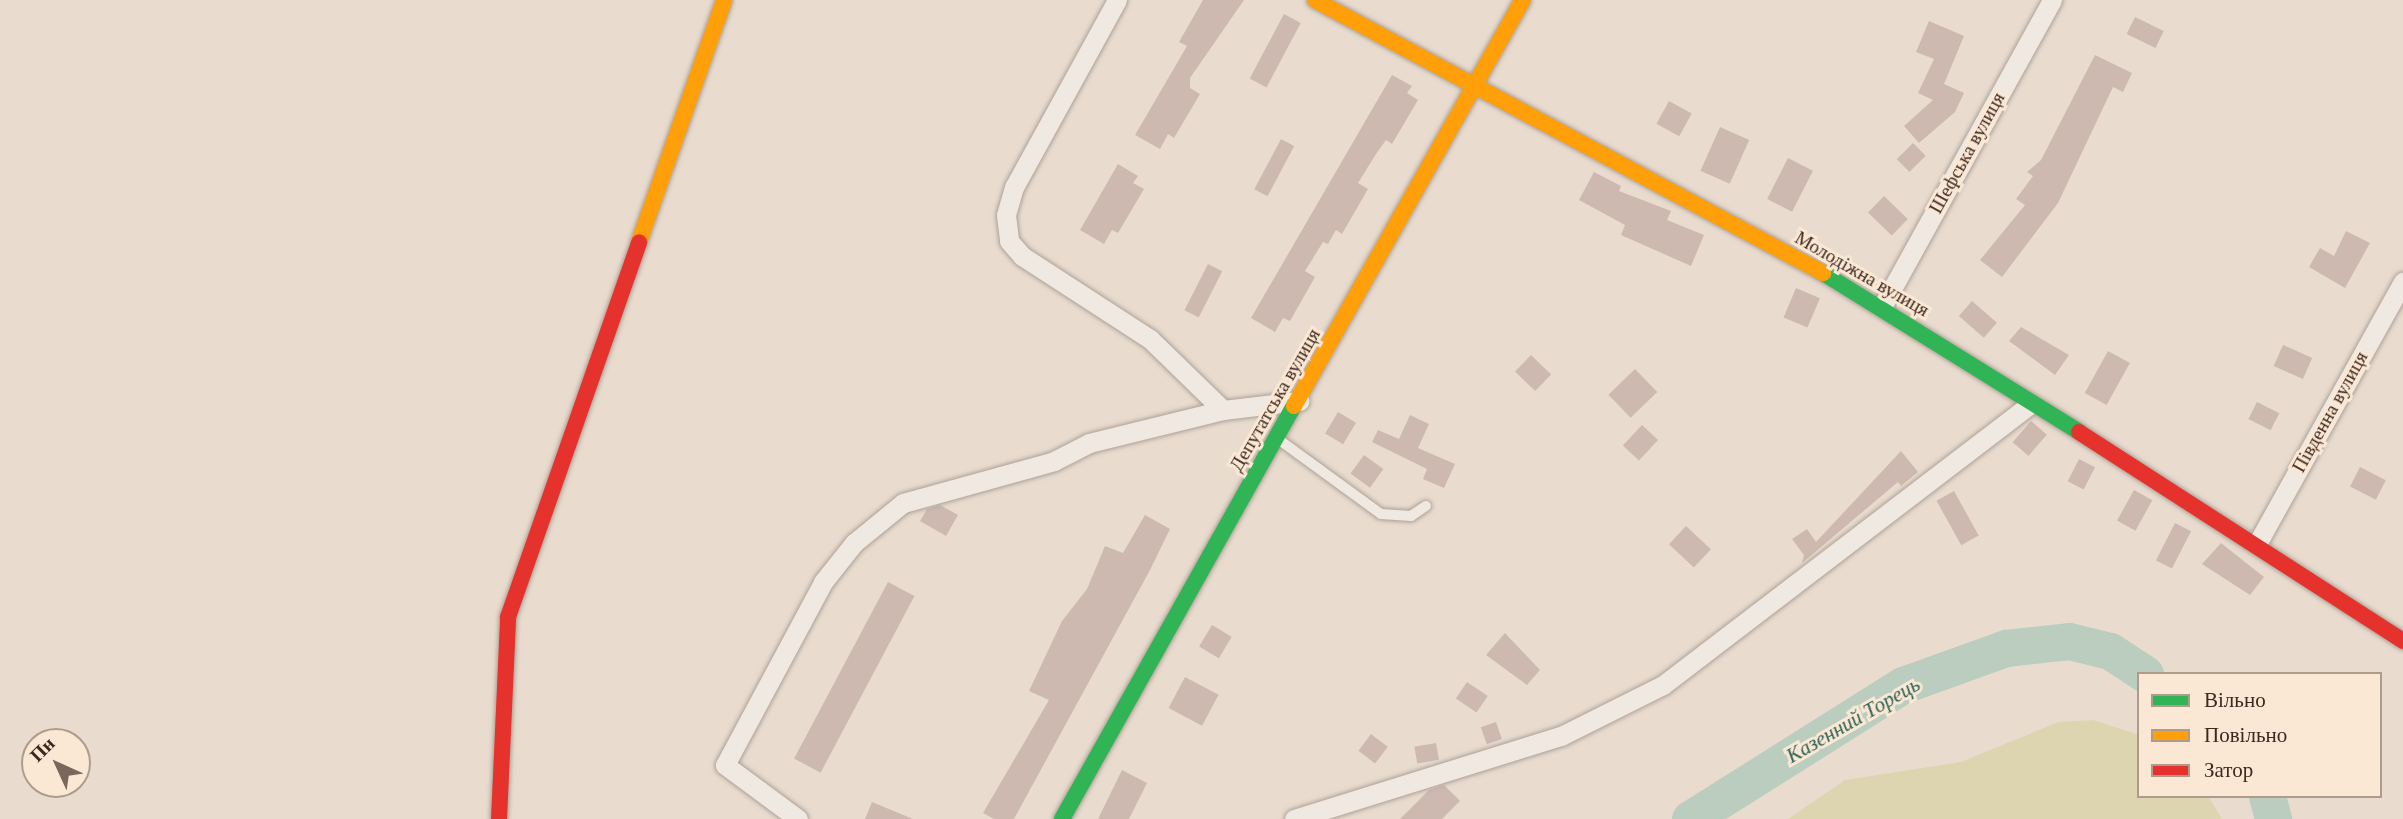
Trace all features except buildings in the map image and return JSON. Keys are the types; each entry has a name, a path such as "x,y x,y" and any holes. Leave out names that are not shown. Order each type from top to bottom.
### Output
{"street":[{"path":"499,819 508,617 724,0"},
{"path":"1117,0 1014,187 1006,215 1009,241 1022,256 1150,339 1223,410"},
{"name":"Молодіжна вулиця","path":"1315,0 1476,89 1883,305 2029,405 2258,542 2403,641"},
{"name":"Депутатська вулиця","path":"1062,819 1476,89 1523,0"},
{"name":"Шефська вулиця","path":"1883,305 2052,0"},
{"name":"Південна вулиця","path":"2258,542 2403,282"},
{"path":"798,819 725,765 823,582 854,543 903,503 1055,461 1088,443 1223,410 1298,401"},
{"path":"1294,819 1561,736 1651,692 2029,405"}],"lane":[{"path":"1277,439 1381,514 1411,516 1426,506"}],"shaded area":[{"path":"2093,720 2137,734 2137,798 2209,798 2222,819 1788,819 1845,780 1961,762 2058,722"}],"waterway":[{"name":"Казенний Торець","path":"1690,819 1903,685 2006,648 2069,641 2110,651 2142,672"},
{"name":"Казенний Торець","path":"2268,798 2273,819"}],"traffic: fast":[{"path":"1823,273 2079,432"},
{"path":"1062,819 1294,406"}],"traffic: slow":[{"path":"639,242 724,0"},
{"path":"1315,0 1823,273"},
{"path":"1294,406 1523,0"}],"traffic: jam":[{"path":"499,819 508,617 639,242"},
{"path":"2079,432 2403,641"}]}
